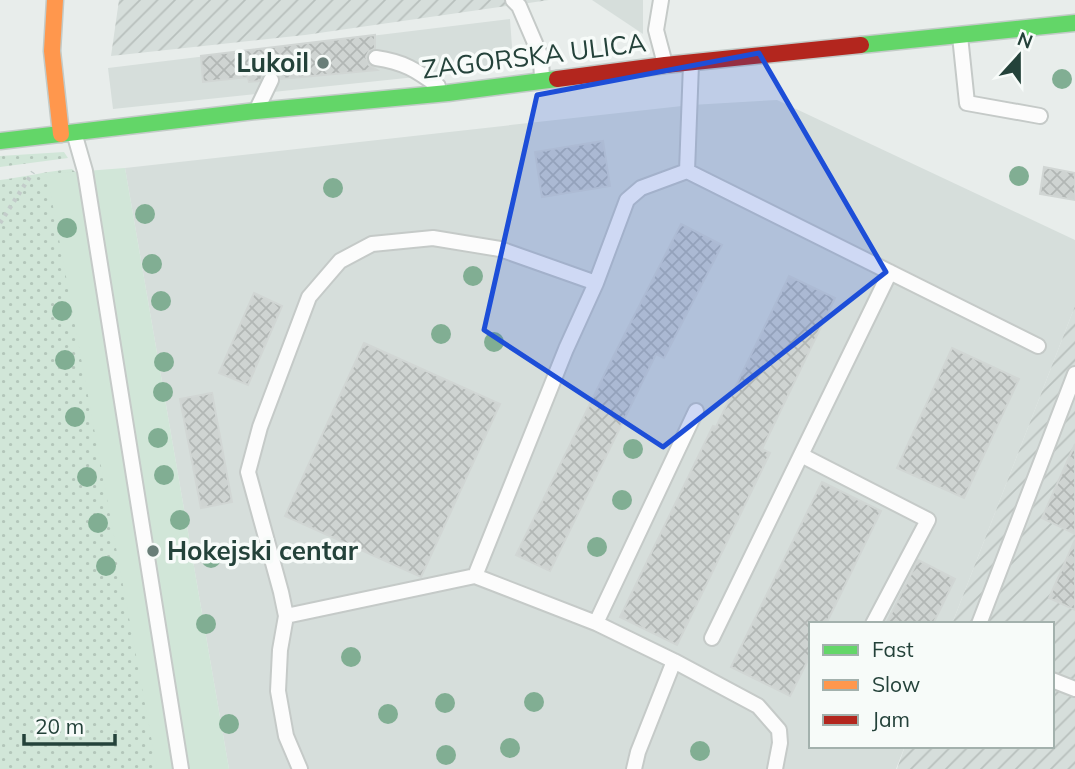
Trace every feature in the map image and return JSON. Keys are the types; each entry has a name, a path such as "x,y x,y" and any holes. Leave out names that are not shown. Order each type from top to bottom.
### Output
{"street":[{"path":"55,0 52,51 67,133"},
{"name":"ZAGORSKA ULICA","path":"0,141 256,111 447,93 691,62 1075,23"}],"lane":[{"path":"513,0 519,6 541,57 542,82"},
{"path":"662,0 656,30 665,65"},
{"path":"960,35 967,103 1040,116"},
{"path":"376,58 398,61 447,93"},
{"path":"687,171 691,62"},
{"path":"256,111 271,80"},
{"path":"67,133 85,171 181,769"},
{"path":"475,576 566,349 596,283 627,200 641,188 687,171 1038,346"},
{"path":"300,769 286,736 278,691 280,650 286,616 248,472 260,426 309,298 340,261 372,244 433,238 500,249 596,283"},
{"path":"712,638 890,272"},
{"path":"980,622 1075,374"},
{"path":"596,623 696,411"},
{"path":"801,456 928,520 874,622"},
{"path":"286,616 475,576 596,623 758,706 779,730 780,743 775,769"},
{"path":"634,769 638,752 674,661"},
{"path":"1054,681 1075,689"}],"path":[{"path":"0,223 36,168"}],"highlighted area":[{"path":"759,53 886,272 663,447 484,330 537,95"}],"shaded area":[{"path":"119,0 549,0 305,35 111,56"},
{"path":"592,0 643,0 643,34"},
{"name":"Lukoil","path":"510,19 510,53 492,69 113,109 108,68"},
{"path":"777,100 1075,240 1075,306 953,622 809,622 809,748 904,748 896,769 229,769 125,168 691,105"},
{"path":"1075,306 1075,769 897,769 904,748 1054,748 1054,622 953,622"}],"green space":[{"path":"64,152 68,158 0,167 0,156"},
{"name":"Hokejski centar","path":"125,168 229,769 157,769 47,174"},
{"path":"72,169 75,172 185,769 0,769 0,180"}],"building":[{"path":"375,35 375,49 369,51 366,57 369,65 377,70 281,79 271,70 265,73 260,81 249,82 248,77 203,82 201,56"},
{"path":"603,141 610,186 542,197 535,152"},
{"path":"1044,167 1075,173 1075,200 1040,194"},
{"path":"681,224 722,245 664,358 656,354 550,571 516,555"},
{"path":"789,276 835,298 762,449 770,453 677,645 620,617"},
{"path":"254,293 282,306 248,385 219,373"},
{"path":"364,343 500,404 421,577 285,516"},
{"path":"952,348 1019,379 964,498 897,468"},
{"path":"212,393 232,502 201,508 180,399"},
{"path":"1075,444 1075,534 1042,518"},
{"path":"822,482 881,511 827,622 809,622 809,658 790,696 731,667"},
{"path":"1075,540 1075,610 1049,598"},
{"path":"918,560 955,579 934,622 887,622"}],"traffic: fast":[{"path":"861,45 1075,23"},
{"path":"0,141 557,79"}],"traffic: slow":[{"path":"55,0 52,51 61,134"}],"traffic: jam":[{"path":"557,79 861,45"}],"place":[{"name":"Lukoil","path":"323,63"},
{"name":"Hokejski centar","path":"153,551"}]}
